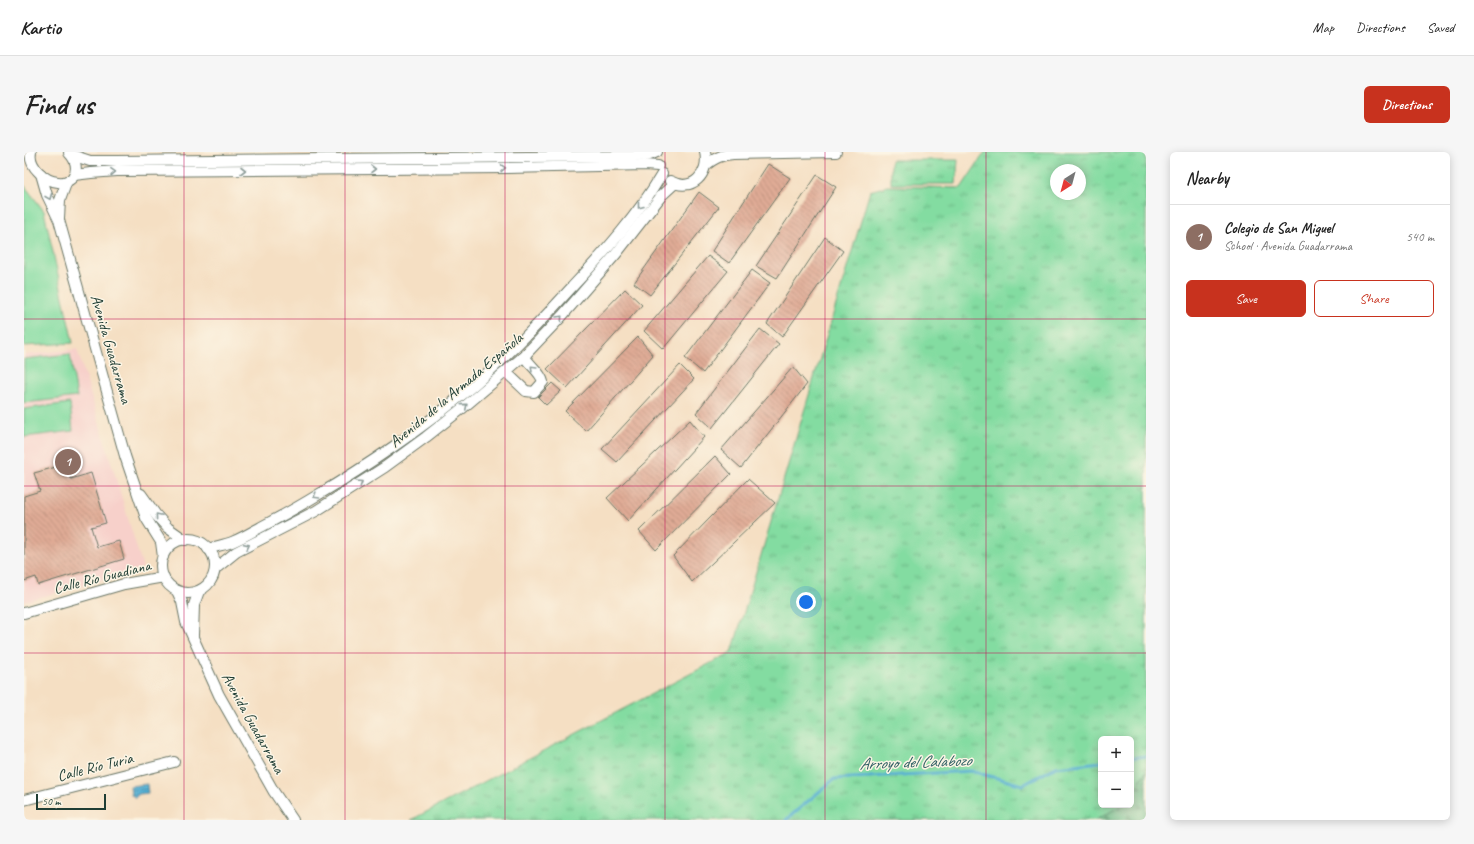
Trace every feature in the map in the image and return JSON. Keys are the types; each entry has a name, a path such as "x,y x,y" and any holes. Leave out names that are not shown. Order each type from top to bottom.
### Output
{"street":[{"path":"31,152 29,164 49,179 58,182 91,173 117,171 492,168 639,165 660,170"},
{"path":"98,161 103,152"},
{"path":"70,154 90,161 98,161 183,156 645,156 658,152 660,170 668,180 674,184 682,185 690,184 697,180 702,174 706,165 714,158 727,154 836,152"},
{"path":"705,152 706,165"},
{"path":"70,154 77,170 71,178"},
{"name":"Avenida de la Armada Española","path":"208,548 231,542 290,512 371,462 426,423 462,395 496,366 598,260 651,193 660,170"},
{"name":"Avenida Guadarrama","path":"41,174 47,195 59,220 125,456 146,518 161,542 163,557"},
{"name":"Avenida Guadarrama","path":"59,220 60,200 71,178"},
{"name":"Avenida de la Armada Española","path":"215,569 236,552 316,511 385,467 426,438 506,372 524,356 562,316 616,254 662,195 674,184"},
{"path":"506,372 526,391 534,392 543,382 542,378 527,363 524,356"},
{"name":"Avenida Guadarrama","path":"135,486 156,515 168,528 185,540"},
{"path":"178,541 198,541 208,548 212,554 215,569 214,576 210,582 199,591 192,593 177,591 167,583 162,570 163,557 172,545 178,541"},
{"name":"Calle Río Guadiana","path":"24,613 124,584 164,577"},
{"name":"Avenida Guadarrama","path":"177,591 182,602 186,622 219,695 274,792 294,820"},
{"name":"Avenida Guadarrama","path":"193,637 194,605 199,591"},
{"name":"Calle Río Turia","path":"24,800 174,762"}],"shaded area":[{"path":"77,349 143,568 24,602 24,355"}],"green space":[{"path":"985,152 1146,152 1146,771 1134,789 1134,736 1098,736 1098,808 1117,808 1096,820 411,820 732,652 870,191 887,186 961,188"},
{"path":"891,160 958,160 956,184 891,184"},
{"path":"24,185 44,211 73,343 24,346"},
{"path":"70,354 77,397 24,403 24,359"},
{"path":"70,403 73,431 24,437 24,409"},
{"path":"1146,771 1146,820 1096,820 1117,808 1134,808 1134,789"}],"water":[{"path":"147,784 148,793 139,794 135,798 131,794 130,786"}],"building":[{"path":"768,164 790,178 729,263 712,251"},
{"path":"817,175 836,187 777,278 756,266"},
{"path":"699,192 719,207 650,295 634,283"},
{"path":"825,237 843,251 782,337 767,324"},
{"path":"708,256 728,271 663,349 644,331"},
{"path":"752,270 770,283 703,373 685,358"},
{"path":"625,289 642,305 567,388 547,369"},
{"path":"760,329 779,344 712,428 696,413"},
{"path":"638,337 653,355 586,431 565,411"},
{"path":"680,365 694,379 617,462 602,449"},
{"path":"793,367 807,384 741,468 721,450"},
{"path":"552,383 561,391 546,405 538,397"},
{"path":"690,420 704,437 628,521 607,498"},
{"path":"715,456 731,474 656,550 639,531"},
{"path":"67,464 71,479 91,473 106,523 91,527 97,547 119,541 124,559 38,585 36,577 24,581 24,496 40,491 34,473"},
{"path":"748,479 775,503 692,582 673,556"}],"waterway":[{"name":"Arroyo del Calabozo","path":"1134,758 1146,756"},
{"name":"Arroyo del Calabozo","path":"786,820 834,779 971,771 1023,785 1056,767 1098,762"}],"place":[{"name":"Colegio de San Miguel","path":"68,462"}]}
